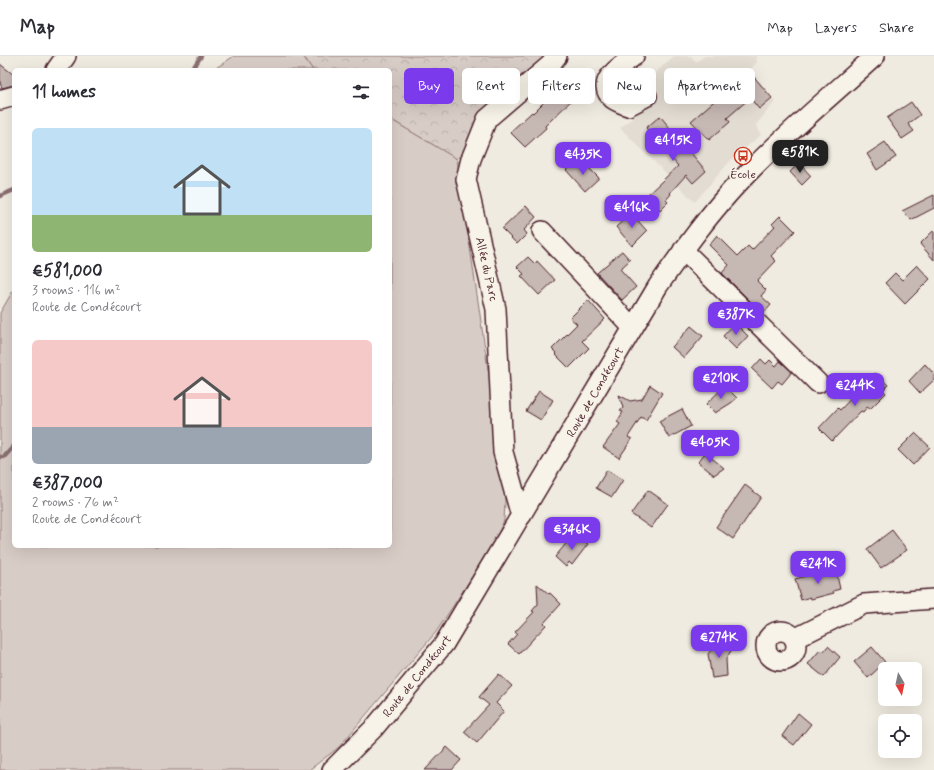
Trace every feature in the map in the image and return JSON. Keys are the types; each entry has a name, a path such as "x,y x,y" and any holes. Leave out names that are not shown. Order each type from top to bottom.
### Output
{"street":[{"path":"57,68 66,56"},
{"name":"Allée du Parc","path":"521,516 503,452 496,309 466,178 470,159 488,119 550,65 557,56"},
{"path":"618,68 634,56"},
{"name":"Route de Condécourt","path":"332,770 349,755 374,728 444,644 658,286 693,235 742,179 790,132 875,56"},
{"path":"0,100 12,97"},
{"path":"542,231 633,328"},
{"path":"683,250 818,383"},
{"path":"794,639 864,604 934,599"}],"shaded area":[{"path":"674,56 691,56 696,62 705,56 756,56 757,62 752,68 664,68 664,104 755,104 755,78 775,102 756,125 761,135 731,160 695,202 620,128 650,104 656,104 656,72"}],"green space":[{"path":"234,56 303,56 312,68 216,68"},
{"path":"303,56 549,56 538,68 528,68 528,80 520,88 520,68 462,68 462,104 506,104 457,159 392,120 392,68 312,68"},
{"path":"392,120 457,159 502,464 505,502 504,520 495,542 436,632 339,747 309,770 0,770 0,313 12,292 12,548 392,548"}],"building":[{"path":"0,64 12,73 12,86 2,88 0,83"},
{"path":"755,78 772,98 759,109 755,104"},
{"path":"911,102 920,115 908,124 914,131 902,139 887,118"},
{"path":"542,104 568,104 545,126 546,128 525,147 510,132 532,112 533,113"},
{"path":"711,104 743,104 727,118 730,122 709,140 691,121"},
{"path":"660,116 706,171 693,183 686,175 670,193 671,194 666,200 668,202 660,210 646,196 678,166 646,128"},
{"path":"885,142 896,157 877,170 867,154"},
{"path":"575,162 583,170 587,166 599,178 585,191 566,170"},
{"path":"799,163 811,176 802,185 790,172"},
{"path":"934,195 934,208 911,220 902,211"},
{"path":"526,206 536,217 524,230 527,234 517,244 502,229"},
{"path":"631,213 647,231 632,246 616,227"},
{"path":"780,216 795,231 771,256 776,261 757,281 766,290 761,296 771,305 763,314 722,273 729,265 709,245 717,235 738,256 748,246 752,250 775,226 772,224"},
{"path":"934,230 934,260 920,244"},
{"path":"622,251 630,260 620,269 636,287 622,300 597,273"},
{"path":"528,257 535,264 537,261 555,280 539,295 521,276 524,274 517,267"},
{"path":"917,265 930,279 905,304 885,283 895,273 902,280"},
{"path":"588,300 605,319 582,341 589,348 569,368 552,349 577,324 570,318"},
{"path":"735,323 748,336 736,349 723,336"},
{"path":"691,326 703,336 684,358 672,347"},
{"path":"761,359 766,364 770,360 776,366 780,361 792,372 782,384 778,381 772,388 752,369"},
{"path":"925,364 934,374 934,380 920,393 909,381"},
{"path":"875,373 888,385 883,390 886,393 870,409 867,407 863,412 861,411 832,441 819,428 838,408 840,410"},
{"path":"650,385 662,393 646,420 641,417 628,437 632,439 619,458 603,447 620,424 617,422 623,412 620,411 623,408 619,395 630,401 642,399"},
{"path":"725,386 737,398 715,413 706,404"},
{"path":"539,391 553,400 541,420 526,411"},
{"path":"682,409 691,426 669,438 659,421"},
{"path":"915,433 930,447 913,465 898,450"},
{"path":"705,453 724,468 714,475 698,462"},
{"path":"607,470 623,480 612,497 596,488"},
{"path":"745,485 761,497 733,539 716,527"},
{"path":"648,490 668,504 651,528 631,514"},
{"path":"892,530 907,550 881,568 867,549"},
{"path":"577,535 588,544 572,565 569,562 566,567 555,557 569,540 571,542"},
{"path":"827,570 828,573 836,571 840,589 833,591 834,593 801,600 795,579"},
{"path":"537,584 549,594 550,593 561,604 544,623 546,625 519,654 508,644 517,634 515,632 534,612 532,611 538,604"},
{"path":"720,639 732,649 726,659 727,676 712,678 708,654"},
{"path":"828,646 840,657 824,677 808,664 820,650 823,652"},
{"path":"872,647 885,662 878,662 878,669 868,678 854,662"},
{"path":"499,674 512,686 496,703 504,711 477,743 464,732 489,705 479,697"},
{"path":"798,713 811,724 794,745 782,736"},
{"path":"447,747 461,760 452,770 425,770"}],"waterway":[{"path":"193,68 201,56"},
{"path":"0,196 12,191"},
{"path":"0,457 4,457 12,448"}],"place":[{"name":"École","path":"743,156"}]}
